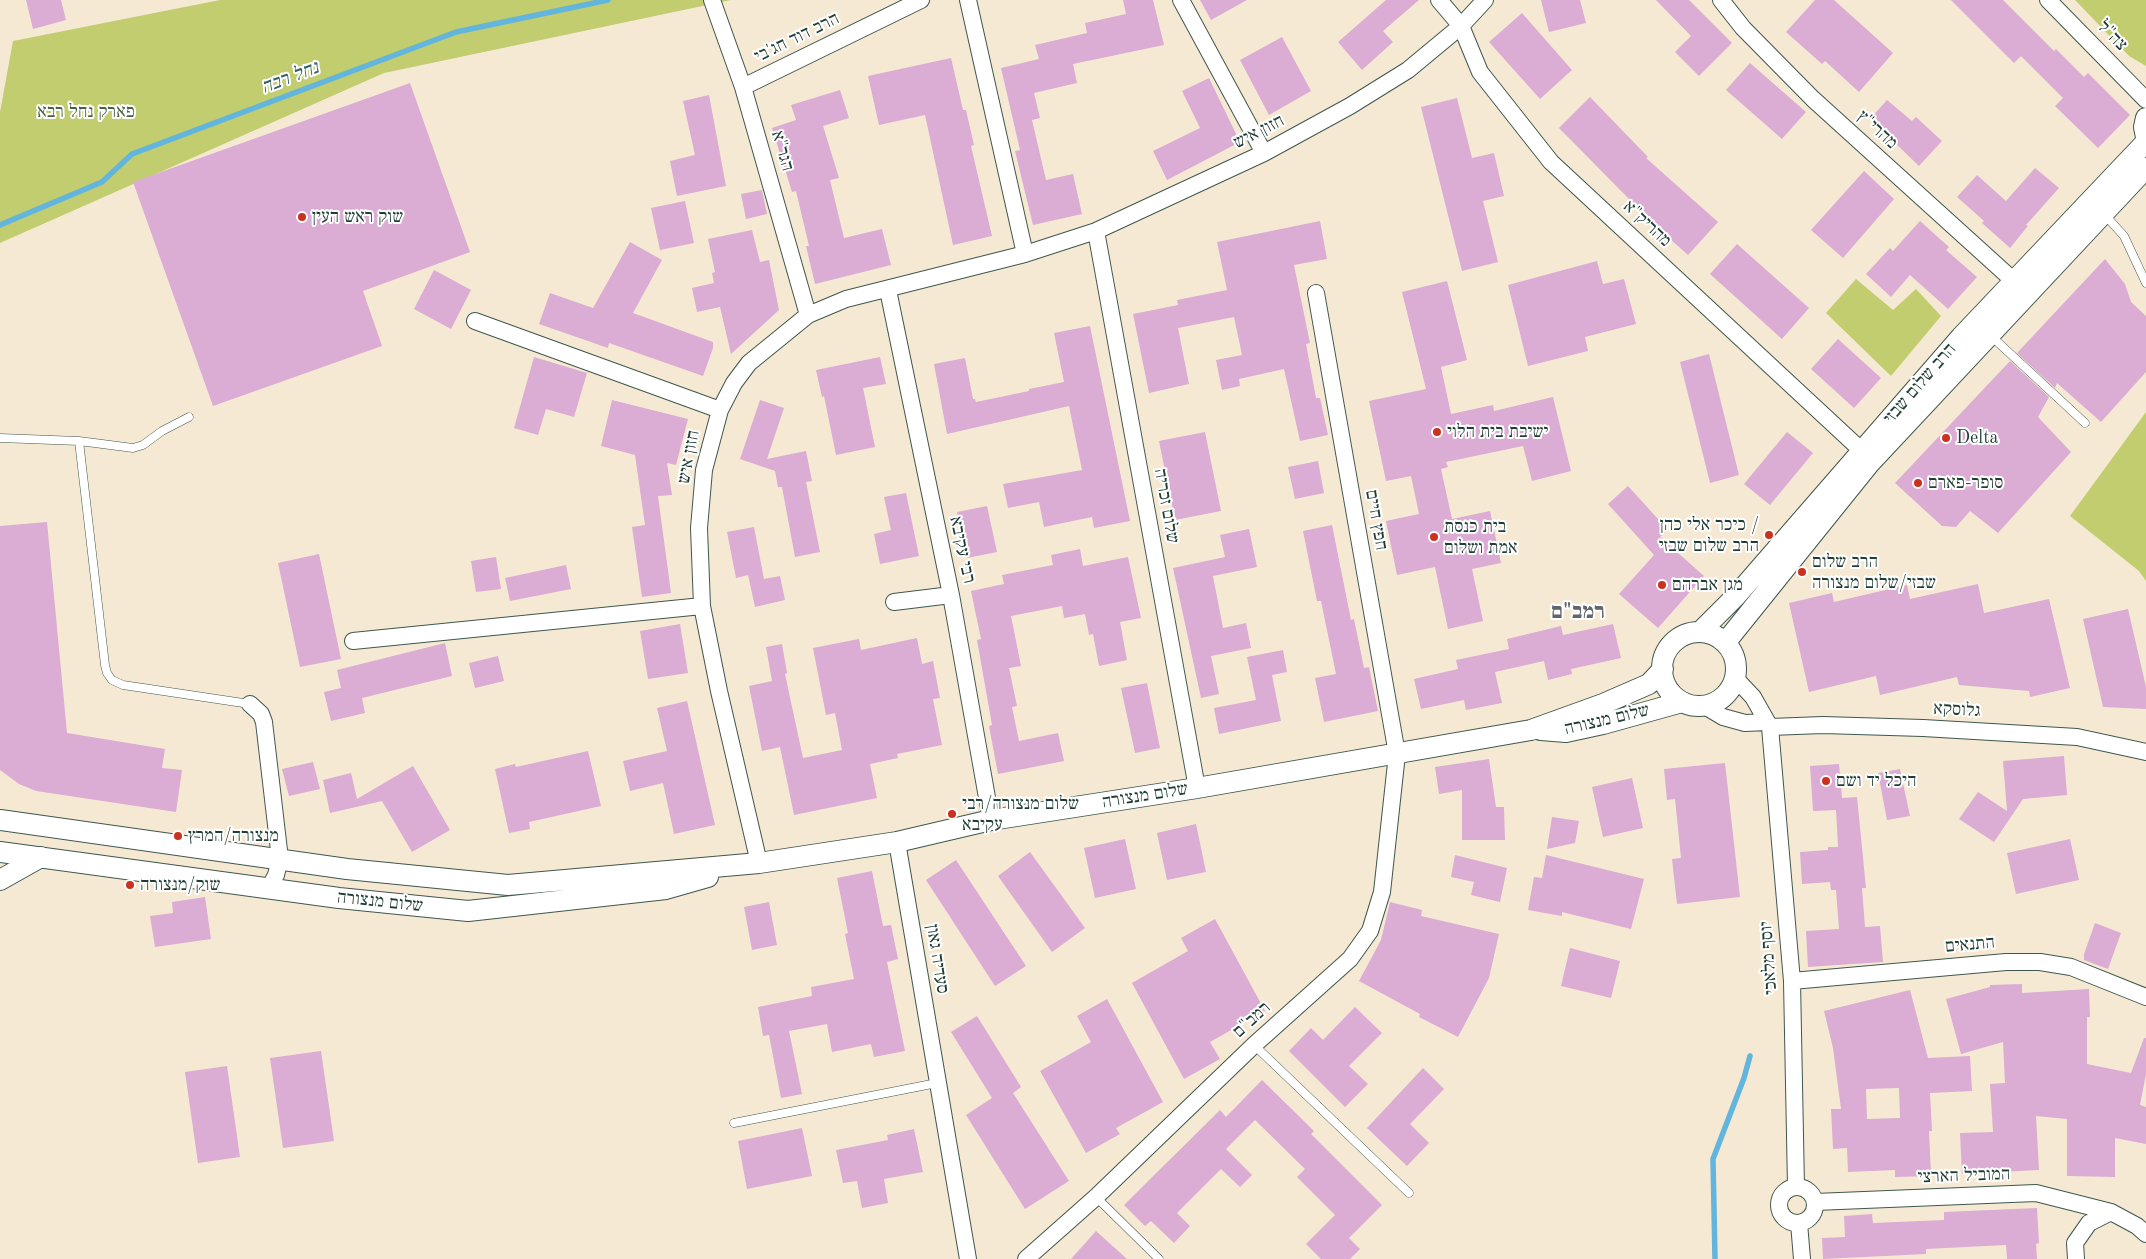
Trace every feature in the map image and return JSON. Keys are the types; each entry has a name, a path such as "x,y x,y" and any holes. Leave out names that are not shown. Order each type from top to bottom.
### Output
{"street":[{"name":"הגר\"א","path":"712,0 744,86 808,315"},
{"name":"הרב דוד חג'בי","path":"744,86 921,0"},
{"path":"968,0 1025,254"},
{"path":"1181,0 1264,154"},
{"name":"מהריק\"א","path":"1439,0 1461,26 1480,72 1551,162 1862,451"},
{"name":"חזון איש","path":"759,863 719,691 702,606 699,528 704,470 720,410 734,383 749,363 808,315 846,299 888,290 1025,254 1096,231 1264,154 1350,106 1408,70 1461,26 1485,0"},
{"name":"מהרי\"ץ","path":"1720,0 1743,28 1813,99 2015,282"},
{"name":"צה\"ל","path":"2048,0 2146,100"},
{"path":"2146,118 2144,127 2146,136"},
{"name":"הרב שלום שבזי","path":"1700,632 1736,596 1961,337 2146,142"},
{"name":"הרב שלום שבזי","path":"1725,643 1869,464 2146,168"},
{"name":"שלום זכריה","path":"1096,231 1197,788"},
{"name":"רבי עקיבא","path":"888,290 951,595 990,820"},
{"name":"חפץ חיים","path":"1316,293 1397,754"},
{"path":"475,320 720,410"},
{"path":"894,602 951,595"},
{"path":"353,640 702,606"},
{"path":"1700,632 1718,638 1725,643 1734,656 1735,678 1730,690 1721,700 1708,705 1695,706 1682,702 1672,694 1665,682 1663,668 1667,652 1677,640 1692,633 1700,632"},
{"name":"שלום מנצורה","path":"3,819 347,869 508,885 759,863 897,842 990,820 1197,788 1531,730 1603,704 1649,684 1663,668"},
{"path":"1735,678 1753,697 1768,725"},
{"name":"שלום מנצורה","path":"1531,730 1566,732 1603,724 1682,702"},
{"path":"250,704 262,714 264,722 280,859 276,875 269,888"},
{"name":"גלוסקא","path":"1703,705 1723,717 1745,723 1768,725 1823,724 2077,737 2146,752"},
{"name":"יוסף מלאכי","path":"1768,725 1792,981 1796,1187"},
{"name":"רמב\"ם","path":"1026,1259 1096,1197 1254,1045 1350,959 1370,931 1382,892 1397,754"},
{"name":"סעדיה גאון","path":"897,842 968,1259"},
{"name":"שלום מנצורה","path":"0,852 339,898 468,911 666,889 759,863"},
{"path":"0,880 41,857"},
{"name":"התנאים","path":"1792,981 2006,962 2040,962 2071,967 2146,997"},
{"path":"1796,1187 1809,1191 1815,1202 1814,1213 1810,1218 1799,1223 1786,1219 1780,1208 1781,1198 1784,1193 1796,1187"},
{"name":"המוביל הארצי","path":"1815,1202 2036,1193 2111,1212 2146,1234"},
{"path":"2076,1259 2075,1242 2089,1223 2111,1212"},
{"path":"1799,1223 1802,1259"}],"lane":[{"path":"2104,213 2124,236 2146,283"},
{"path":"1990,335 2085,424"},
{"path":"0,438 79,441 133,448 143,445 162,431 189,417"},
{"path":"79,441 104,664 107,673 112,680 123,685 250,704"},
{"path":"1254,1045 1409,1193"},
{"path":"734,1123 937,1083"},
{"path":"1096,1197 1158,1259"}],"green space":[{"name":"פארק נחל רבא","path":"220,0 731,0 384,73 0,243 0,112 13,41"},
{"path":"2075,0 2146,0 2146,66 2129,56"},
{"path":"1856,279 1893,310 1916,289 1941,316 1891,376 1826,313"},
{"path":"2146,412 2146,581 2139,571 2070,516"}],"building":[{"path":"26,0 61,0 66,20 33,29"},
{"path":"1123,0 1153,0 1164,45 1073,64 1077,83 1034,93 1040,118 1032,120 1046,180 1073,174 1082,214 1033,225 1015,151 1020,150 1001,68 1039,59 1035,45 1087,33 1085,23 1126,14"},
{"path":"1200,0 1247,0 1211,20"},
{"path":"1386,0 1419,0 1383,31 1393,42 1362,70 1338,42"},
{"path":"1541,0 1580,0 1586,23 1549,32"},
{"path":"1656,0 1689,0 1732,43 1699,76 1675,52 1691,36"},
{"path":"1815,0 1834,0 1893,53 1859,92 1825,61 1822,64 1786,32"},
{"path":"1951,0 2003,0 2054,51 2056,49 2084,77 2088,73 2130,115 2098,148 2055,106 2063,98 2021,56 2014,63"},
{"path":"1522,13 1572,70 1540,99 1489,42"},
{"path":"1282,37 1311,91 1269,115 1240,60"},
{"path":"951,58 963,110 966,110 974,145 971,146 992,236 953,245 925,115 879,125 868,76"},
{"path":"1750,63 1806,112 1782,139 1726,90"},
{"path":"1209,78 1240,142 1167,180 1153,151 1200,128 1182,91"},
{"name":"שוק ראש העין","path":"410,83 470,252 363,291 382,346 213,406 133,182"},
{"path":"840,90 849,118 823,126 839,178 830,180 844,238 882,229 891,265 815,284 806,246 809,246 796,191 792,192 772,128 796,120 791,105"},
{"path":"709,95 726,186 677,196 670,161 695,155 683,101"},
{"path":"1590,97 1648,157 1646,158 1718,222 1688,255 1632,205 1633,203 1559,128"},
{"path":"1457,98 1472,158 1494,153 1504,196 1483,201 1498,262 1462,271 1421,107"},
{"path":"1887,100 1912,121 1916,117 1942,141 1919,166 1870,119"},
{"path":"2035,168 2059,188 2026,225 2028,226 2010,248 1957,197 1977,175 2006,201"},
{"path":"1864,171 1894,199 1843,258 1811,230"},
{"path":"762,190 767,214 746,219 741,194"},
{"path":"685,201 694,243 660,250 651,208"},
{"path":"1320,221 1327,259 1294,265 1310,343 1306,344 1316,398 1320,398 1328,435 1300,441 1284,369 1239,379 1240,386 1222,390 1216,360 1242,355 1234,317 1178,328 1189,384 1149,393 1133,314 1178,305 1177,300 1227,290 1217,242"},
{"path":"1920,221 1949,247 1946,250 1977,277 1948,309 1910,275 1891,297 1866,274 1890,248 1893,251"},
{"path":"752,230 760,262 769,260 779,310 731,354 720,307 697,312 692,288 714,283 712,273 715,272 708,239"},
{"path":"630,242 662,260 633,313 713,342 713,348 703,376 609,343 608,348 539,324 550,293 593,308"},
{"path":"1737,244 1809,308 1782,339 1710,274"},
{"path":"2105,259 2125,284 2131,302 2146,316 2146,372 2101,422 2057,383 2055,388 2017,353"},
{"path":"1597,261 1603,284 1624,279 1636,324 1585,337 1588,351 1528,366 1508,285"},
{"path":"434,270 471,290 451,329 414,309"},
{"path":"1447,281 1467,360 1441,367 1451,414 1493,405 1494,411 1553,397 1571,471 1532,481 1523,446 1446,462 1448,467 1441,469 1452,519 1490,511 1501,563 1472,569 1483,621 1448,629 1435,567 1397,575 1386,521 1419,514 1411,476 1386,481 1369,401 1426,389 1402,292"},
{"path":"1090,326 1130,521 1094,528 1092,517 1044,527 1039,502 1008,508 1003,484 1082,470 1069,406 947,434 934,364 965,358 973,399 976,402 1029,391 1029,389 1064,382 1054,333"},
{"path":"1838,339 1881,378 1854,408 1811,369"},
{"path":"1709,354 1739,475 1710,483 1680,362"},
{"path":"534,357 587,373 574,417 546,409 538,435 514,428"},
{"path":"880,357 886,384 863,388 875,447 836,455 824,396 822,397 816,370"},
{"path":"2010,361 2049,397 2038,417 2071,452 1998,533 1970,511 1956,527 1942,526 1895,483"},
{"path":"612,400 688,419 676,465 667,463 672,495 658,496 671,593 642,597 632,527 645,525 635,455 601,446"},
{"path":"760,400 784,408 767,459 806,451 812,481 806,482 820,552 795,557 782,487 778,487 775,471 740,459"},
{"path":"1205,432 1221,511 1175,520 1159,441"},
{"path":"1787,432 1813,453 1770,505 1744,484"},
{"path":"1318,461 1324,493 1295,499 1288,467"},
{"name":"מגן אברהם","path":"1628,486 1668,530 1660,537 1704,576 1658,628 1619,594 1654,555 1608,504"},
{"path":"906,493 919,556 880,564 874,534 891,530 884,497"},
{"path":"987,506 997,552 967,558 957,512"},
{"path":"47,522 67,733 165,749 162,768 182,770 176,812 36,791 19,784 0,770 0,526"},
{"path":"1332,525 1351,620 1354,619 1364,668 1369,667 1378,711 1324,722 1315,678 1336,674 1321,601 1317,601 1303,531"},
{"path":"754,527 764,579 780,576 785,600 755,607 748,575 736,578 727,532"},
{"path":"1249,529 1257,567 1213,576 1223,628 1246,623 1251,648 1211,656 1219,694 1201,698 1173,568 1225,557 1220,535"},
{"path":"1080,549 1083,566 1128,557 1141,618 1120,622 1127,660 1099,666 1093,634 1089,635 1085,614 1064,618 1062,606 1011,616 1021,666 1009,668 1017,706 1012,707 1019,741 1058,733 1064,761 998,774 989,726 992,725 977,640 981,639 971,591 1004,584 1002,575 1053,565 1051,555"},
{"path":"319,554 341,659 300,667 278,563"},
{"path":"496,557 501,589 476,592 471,561"},
{"path":"566,565 571,589 510,601 505,578"},
{"path":"1978,584 1984,613 2049,599 2070,688 2030,697 2029,691 1959,685 1957,677 1880,695 1876,676 1809,692 1789,603 1832,593 1834,602 1907,585 1910,599"},
{"path":"2128,609 2146,687 2146,709 2103,707 2083,619"},
{"path":"680,624 688,673 648,679 640,631"},
{"path":"1613,624 1621,658 1571,669 1572,674 1548,680 1544,661 1495,672 1502,703 1466,710 1464,700 1421,709 1414,679 1458,669 1456,660 1509,649 1507,639 1561,626 1563,635"},
{"path":"917,638 922,664 933,661 940,698 933,699 942,745 897,754 898,758 870,764 877,798 794,815 780,747 762,751 749,686 772,681 766,647 782,644 787,673 785,674 803,758 842,750 835,713 826,715 813,648 859,639 861,650"},
{"path":"445,643 452,676 362,698 365,713 331,721 324,692 341,688 337,670"},
{"path":"1283,650 1287,672 1272,675 1281,721 1219,734 1214,708 1256,700 1247,657"},
{"path":"498,656 504,681 475,688 469,663"},
{"path":"1147,683 1160,748 1135,753 1121,688"},
{"path":"687,701 715,825 674,834 663,783 630,791 623,761 667,751 657,708"},
{"path":"588,751 601,806 529,822 530,829 509,833 495,769 515,764 516,767"},
{"path":"2064,756 2067,795 2023,799 1994,842 1959,819 1978,792 2007,811 2003,761"},
{"path":"1489,759 1496,807 1504,807 1505,840 1462,840 1462,790 1439,794 1435,767"},
{"path":"313,762 320,789 289,796 282,769"},
{"path":"1725,763 1740,897 1677,904 1672,859 1681,858 1675,799 1667,800 1664,769"},
{"path":"1839,764 1842,798 1857,797 1866,888 1862,888 1865,927 1880,926 1883,962 1808,967 1806,931 1839,929 1836,890 1831,890 1830,882 1802,884 1800,852 1828,850 1828,847 1838,847 1836,810 1813,811 1810,766"},
{"path":"413,766 450,830 412,852 382,801 330,813 323,780 351,773 357,799"},
{"path":"1900,769 1910,816 1887,820 1878,773"},
{"path":"1632,778 1643,828 1603,837 1592,787"},
{"path":"1552,817 1579,821 1575,843 1547,849"},
{"path":"1196,824 1206,872 1167,880 1157,833"},
{"path":"1125,839 1136,889 1095,898 1084,848"},
{"path":"2070,839 2079,880 2016,894 2007,853"},
{"path":"1030,852 1085,928 1052,952 998,876"},
{"path":"1455,855 1507,868 1500,902 1471,895 1474,882 1451,877"},
{"path":"1546,855 1644,879 1631,929 1562,912 1562,916 1528,910 1534,877 1542,878"},
{"path":"956,860 1026,966 995,986 926,880"},
{"path":"872,871 883,926 891,925 898,959 887,962 905,1051 874,1057 871,1044 832,1052 827,1024 789,1031 802,1094 781,1098 769,1035 763,1036 758,1007 812,996 811,987 854,979 845,934 848,933 837,878"},
{"path":"205,897 211,939 155,947 150,916 173,913 172,902"},
{"path":"769,902 777,945 752,950 744,907"},
{"path":"1390,902 1422,910 1421,916 1499,934 1489,978 1458,1037 1419,1017 1420,1014 1359,981 1381,940"},
{"path":"1215,919 1265,1011 1210,1042 1220,1059 1184,1079 1132,983 1188,951 1181,938"},
{"path":"2095,923 2121,933 2108,969 2084,960 2084,954"},
{"path":"1570,948 1620,961 1611,998 1561,986"},
{"path":"2022,984 2022,993 2089,989 2090,1017 2087,1017 2087,1064 2131,1073 2144,1038 2146,1038 2146,1074 2140,1105 2146,1107 2146,1144 2115,1138 2115,1177 2067,1176 2067,1119 2036,1116 2039,1170 1962,1174 1960,1133 1993,1132 1990,1084 2005,1083 2003,1042 1961,1054 1946,999 1990,987 1990,985"},
{"path":"1910,990 1928,1058 1970,1056 1972,1091 1930,1093 1932,1131 1929,1131 1931,1176 1895,1177 1895,1170 1848,1172 1847,1148 1833,1149 1831,1109 1841,1109 1833,1048 1824,1011","holes":["1899,1088 1900,1118 1867,1119 1866,1089"]},
{"path":"1107,999 1163,1102 1116,1128 1120,1134 1086,1153 1040,1071 1091,1042 1077,1016"},
{"path":"1355,1007 1382,1033 1349,1066 1368,1084 1345,1107 1289,1051 1311,1028 1323,1040"},
{"path":"977,1016 1021,1087 1013,1093 1069,1181 1025,1209 966,1115 992,1098 951,1032"},
{"path":"321,1051 334,1141 283,1148 270,1058"},
{"path":"227,1066 240,1157 198,1163 185,1072"},
{"path":"1423,1068 1444,1089 1410,1124 1429,1143 1407,1166 1367,1128"},
{"path":"1262,1080 1314,1131 1311,1134 1382,1205 1349,1238 1360,1249 1350,1259 1321,1259 1306,1244 1335,1215 1297,1177 1305,1169 1255,1120 1226,1149 1252,1175 1240,1187 1221,1169 1177,1213 1190,1226 1174,1243 1151,1221 1145,1226 1124,1205 1220,1110 1226,1117"},
{"path":"802,1128 812,1176 747,1189 738,1141"},
{"path":"914,1129 923,1172 884,1179 888,1203 862,1208 857,1181 843,1183 836,1150 888,1140 887,1135"},
{"path":"2037,1208 2039,1243 2036,1244 2037,1259 2007,1259 2006,1245 1926,1249 1926,1254 1823,1259 1822,1238 1845,1237 1844,1216 1872,1214 1873,1223 1944,1220 1944,1212"},
{"path":"1096,1231 1127,1259 1071,1259"}],"waterway":[{"name":"נחל רבה","path":"0,225 102,182 132,154 456,32 608,0"},
{"path":"1715,1259 1713,1159 1744,1078 1750,1056"}],"place":[{"name":"שוק ראש העין","path":"302,217"},
{"name":"ישיבת בית הלוי","path":"1437,432"},
{"name":"Delta","path":"1946,438"},
{"name":"סופר-פארם","path":"1918,483"},
{"name":"כיכר אלי כהן / הרב שלום שבזי","path":"1769,535"},
{"name":"בית כנסת אמת ושלום","path":"1434,537"},
{"name":"הרב שלום שבזי/שלום מנצורה","path":"1802,572"},
{"name":"מגן אברהם","path":"1662,585"},
{"name":"היכל יד ושם","path":"1826,781"},
{"name":"שלום מנצורה/רבי עקיבא","path":"952,814"},
{"name":"מנצורה/המרץ","path":"178,836"},
{"name":"שוק/מנצורה","path":"130,885"}],"district":[{"name":"רמב\"ם","path":"1578,612"}]}
